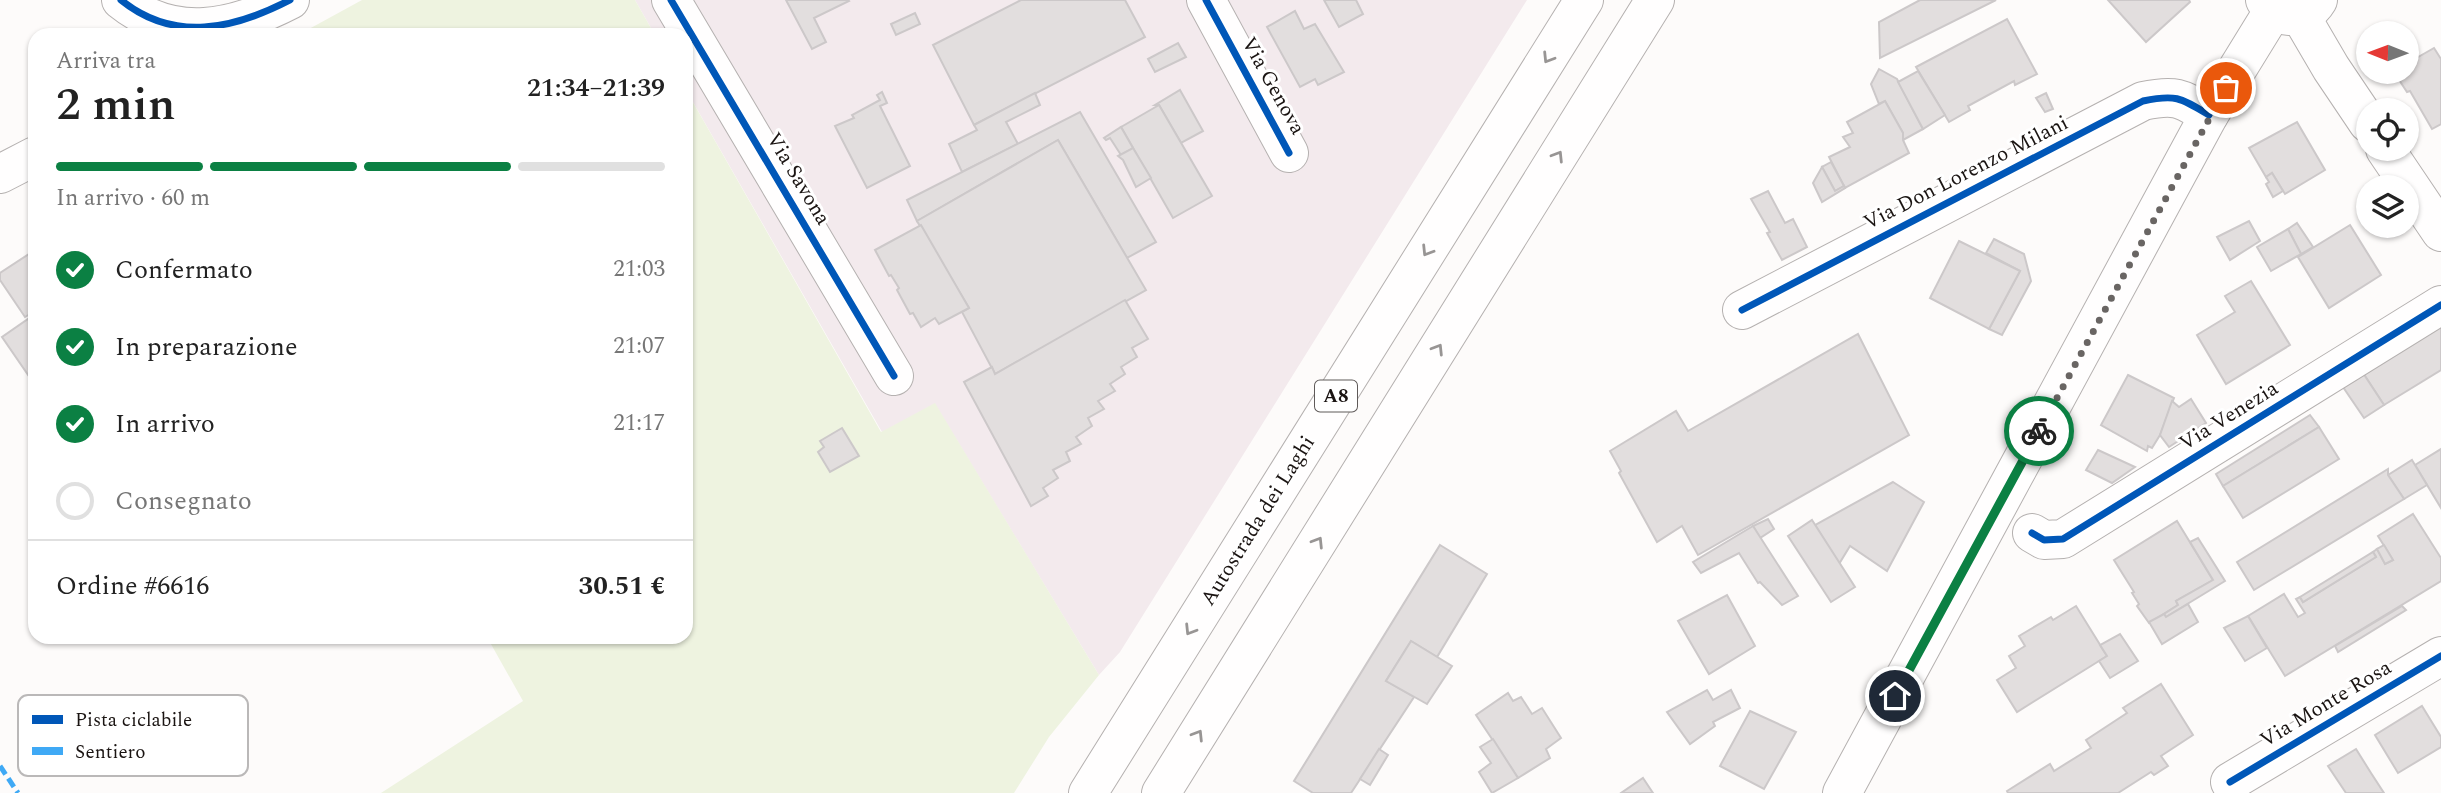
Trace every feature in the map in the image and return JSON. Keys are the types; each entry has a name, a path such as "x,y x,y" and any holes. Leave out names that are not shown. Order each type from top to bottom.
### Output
{"main road":[{"path":"121,0 136,12 168,28"},
{"path":"199,28 228,25 290,0"},
{"name":"Via Savona","path":"671,0 688,28"},
{"name":"Via Genova","path":"1206,0 1289,153"},
{"name":"Autostrada dei Laghi","path":"1088,793 1584,0"},
{"path":"1161,793 1655,0"},
{"path":"1843,793 2209,115 2289,6 2356,105"},
{"name":"Via Savona","path":"693,37 894,376"},
{"name":"Via Don Lorenzo Milani","path":"1742,310 2143,101 2165,96 2186,101 2209,115"},
{"path":"0,174 28,160"},
{"path":"2394,161 2438,219"},
{"name":"Via Venezia","path":"2032,533 2044,540 2063,539 2441,305"},
{"name":"Via Monte Rosa","path":"2230,782 2441,656"}],"shaded area":[{"path":"635,0 1527,0 1120,652 1099,675 935,404 882,432 693,102 693,28 651,28"}],"green space":[{"path":"362,0 635,0 651,28 311,28"},
{"path":"693,102 881,432 935,403 1099,675 1049,737 1014,793 381,793 523,701 491,644 693,644"}],"building":[{"path":"786,0 849,1 814,18 826,42 812,49"},
{"path":"1021,0 1125,0 1145,37 974,125 933,45"},
{"path":"1324,0 1356,0 1363,14 1339,27"},
{"path":"1920,0 1996,0 1880,58 1879,22"},
{"path":"2108,0 2190,2 2146,42"},
{"path":"1295,11 1304,29 1315,24 1344,72 1318,85 1315,79 1300,87 1267,27"},
{"path":"915,13 920,24 896,35 891,24"},
{"path":"2007,19 2037,74 2015,85 2014,81 1968,106 1970,110 1949,122 1916,67"},
{"path":"1178,43 1186,57 1155,72 1148,59"},
{"path":"2434,48 2441,59 2441,124 2432,129 2419,107 2419,98 2414,98 2402,84 2419,84 2419,57"},
{"path":"1879,69 1897,79 1923,129 1903,140 1903,133 1885,101 1879,104 1871,84"},
{"path":"1918,71 1945,115 1923,129 1898,82"},
{"path":"1180,90 1203,131 1181,143 1159,105 1155,105"},
{"path":"882,92 887,103 880,106 910,166 867,188 835,126 854,118 852,115 880,100 877,95"},
{"path":"1035,93 1040,105 1006,122 1018,144 962,172 949,144 977,130 974,125"},
{"path":"2046,93 2053,109 2045,112 2036,98"},
{"path":"1885,101 1903,133 1909,153 1845,188 1829,157 1850,147 1843,137 1853,133 1847,122"},
{"path":"1159,105 1212,196 1173,218 1121,127"},
{"path":"1080,112 1156,242 1127,258 1058,140 917,221 907,200"},
{"path":"2297,122 2325,170 2285,194 2272,173 2266,177 2249,148"},
{"path":"1121,127 1133,148 1121,155 1110,138 1104,138"},
{"path":"1058,140 1146,290 995,374 962,312 969,308 917,221"},
{"path":"1133,148 1151,178 1136,187 1123,160 1118,156"},
{"path":"1831,162 1844,186 1835,191 1822,167"},
{"path":"1822,167 1835,191 1844,186 1845,188 1822,202 1813,183"},
{"path":"2272,173 2283,191 2273,197 2266,184 2269,182 2266,177"},
{"path":"1768,191 1785,223 1793,219 1807,247 1782,260 1751,199"},
{"path":"2249,221 2260,241 2230,260 2217,237"},
{"path":"2297,223 2313,247 2301,254 2288,229"},
{"path":"921,225 969,308 939,324 935,318 921,327 913,313 910,314 897,290 899,288 875,250"},
{"path":"2350,225 2381,275 2329,308 2298,257"},
{"path":"2288,229 2301,254 2271,271 2257,247"},
{"path":"1994,239 2024,254 2031,281 2002,335 1989,329 2020,271 1986,253"},
{"path":"1959,241 2020,271 1989,329 1930,298"},
{"path":"28,255 28,315 25,317 0,280 0,273"},
{"path":"2251,281 2290,345 2226,384 2197,335 2235,312 2225,296"},
{"path":"1125,300 1148,339 1132,348 1137,357 1121,367 1125,374 1110,384 1115,391 1098,401 1104,409 1088,418 1092,426 1076,437 1081,444 1066,452 1070,461 1053,470 1058,478 1043,488 1048,496 1031,506 964,382 992,367 995,374"},
{"path":"28,319 28,375 2,337"},
{"path":"2441,326 2441,370 2384,405 2363,373"},
{"path":"1858,334 1909,435 1698,555 1682,526 1657,542 1610,451 1676,411 1688,431"},
{"path":"2363,373 2384,405 2364,418 2343,387"},
{"path":"2128,375 2174,398 2160,435 2152,448 2148,446 2147,451 2101,425"},
{"path":"2191,399 2206,423 2169,447 2160,435 2172,401 2179,407"},
{"path":"2310,415 2319,427 2223,486 2216,474"},
{"path":"2319,427 2339,459 2243,518 2223,486"},
{"path":"842,428 859,456 830,472 818,452 824,447 820,441"},
{"path":"2441,449 2441,508 2415,465"},
{"path":"2098,450 2135,467 2112,483 2086,470"},
{"path":"2412,460 2427,485 2404,499 2388,475"},
{"path":"2388,469 2388,475 2404,499 2254,590 2237,562"},
{"path":"1893,482 1924,502 1887,571 1850,546 1839,564 1815,525"},
{"path":"2413,514 2441,558 2441,581 2285,676 2248,616 2284,594 2298,617 2305,613 2296,599 2300,597 2303,602 2376,557 2373,552 2377,549 2385,564 2393,560 2378,536"},
{"path":"1768,519 1774,529 1760,538 1753,526"},
{"path":"1812,520 1855,587 1831,602 1788,536"},
{"path":"2177,521 2213,580 2176,601 2178,605 2149,623 2137,606 2139,604 2132,593 2134,592 2114,560"},
{"path":"1753,526 1798,596 1782,605 1758,583 1739,553 1701,573 1693,562"},
{"path":"2198,538 2225,581 2166,617 2164,614 2178,605 2176,601 2213,580 2190,542"},
{"path":"1440,545 1487,574 1437,657 1411,641 1386,681 1414,697 1351,793 1313,793 1294,781"},
{"path":"2384,545 2393,560 2385,564 2377,549"},
{"path":"2373,552 2376,557 2303,602 2300,597"},
{"path":"1727,595 1755,646 1709,674 1678,621"},
{"path":"2188,604 2198,622 2162,644 2149,622 2164,614 2166,617"},
{"path":"2076,606 2107,656 2017,712 1997,680 2016,668 2009,656 2025,646 2019,636"},
{"path":"2402,606 2406,610 2338,652 2335,646"},
{"path":"2248,616 2267,648 2245,661 2224,628"},
{"path":"2120,634 2138,661 2110,678 2099,661 2107,656 2100,645"},
{"path":"1411,641 1452,666 1427,704 1386,681"},
{"path":"2161,684 2193,735 2161,756 2168,766 2154,775 2151,772 2118,793 2008,793 2007,791 2050,764 2054,771 2091,748 2086,740 2127,713 2123,708"},
{"path":"1707,690 1713,700 1731,690 1740,708 1713,722 1715,726 1690,744 1667,712"},
{"path":"1508,693 1513,701 1521,697 1532,714 1542,708 1561,738 1546,749 1550,758 1518,778 1476,715"},
{"path":"2422,706 2441,737 2441,747 2398,773 2375,735"},
{"path":"1750,711 1796,732 1764,789 1720,766"},
{"path":"1493,739 1518,778 1492,793 1479,772 1491,763 1480,747"},
{"path":"1379,749 1388,755 1370,785 1360,779"},
{"path":"2356,749 2384,793 2346,793 2328,766"},
{"path":"1643,778 1653,793 1621,793"}],"marked path":[{"path":"0,766 18,793"}],"cycle path":[{"path":"121,0 141,14 183,27 226,24 290,0"},
{"path":"671,0 688,28"},
{"path":"1206,0 1289,153"},
{"path":"693,37 894,376"},
{"path":"1742,310 2143,101 2178,99 2209,115"},
{"path":"2032,533 2044,540 2063,539 2441,305"},
{"path":"2230,782 2441,656"}],"way so far":[{"path":"2039,431 2226,88"}],"route":[{"path":"1895,696 2039,431"}]}
